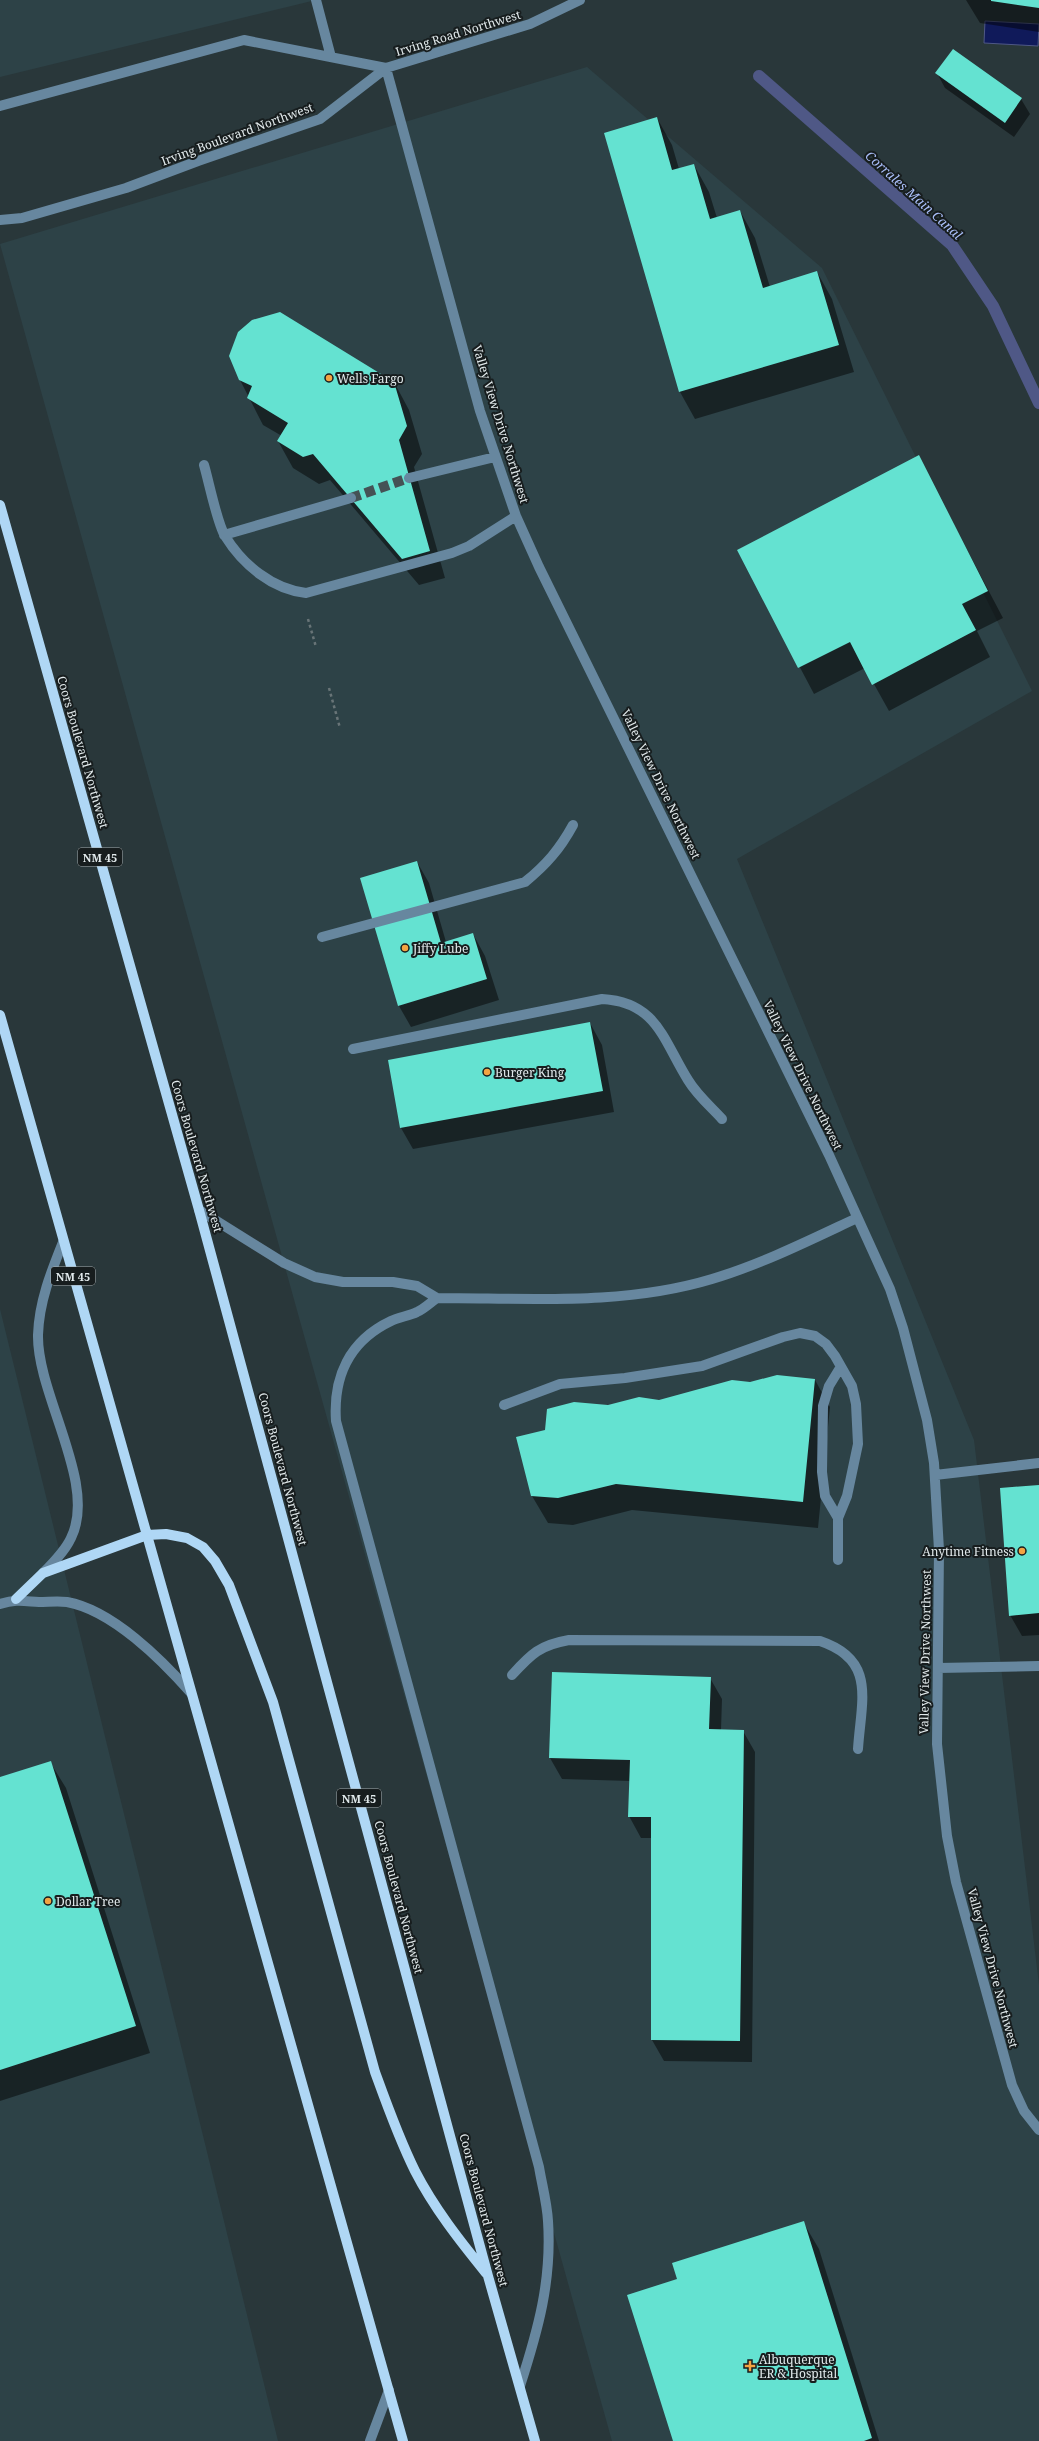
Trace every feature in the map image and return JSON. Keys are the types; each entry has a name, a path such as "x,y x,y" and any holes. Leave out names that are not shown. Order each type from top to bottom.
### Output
{"main road":[{"name":"Coors Boulevard Northwest","path":"0,505 199,1210 488,2276 535,2441"},
{"name":"NM 45","path":"0,1016 403,2441"},
{"path":"16,1599 43,1573 147,1535 166,1534 187,1538 203,1547 216,1561 229,1584 273,1702 375,2072 392,2118 415,2171 445,2221 488,2276"}],"street":[{"path":"316,0 331,57"},
{"name":"Irving Road Northwest","path":"386,68 530,24 580,0"},
{"path":"0,106 244,40 386,68"},
{"name":"Irving Boulevard Northwest","path":"0,220 22,218 126,188 198,160 320,119 386,68"},
{"name":"Valley View Drive Northwest","path":"386,68 495,457 516,516 539,567 829,1155 890,1289 903,1328 927,1420 935,1475 940,1550 937,1744 941,1793 956,1882 1012,2085 1024,2111 1039,2130"},
{"path":"409,478 495,457"},
{"path":"204,465 224,535 242,557 262,576 284,589 306,594 452,553 469,546 516,516"},
{"path":"224,535 351,498"},
{"path":"322,937 525,882 546,865 562,846 573,825"},
{"path":"353,1049 602,999 619,1000 635,1006 650,1017 662,1033 689,1082 722,1119"},
{"path":"199,1210 284,1263 315,1277 343,1282 393,1282 417,1286 437,1298 587,1298 626,1296 668,1289 711,1279 752,1265 857,1218"},
{"path":"43,1573 71,1538 78,1512 78,1492 45,1377 38,1336 46,1285 63,1242"},
{"path":"437,1298 417,1312 391,1320 369,1335 351,1353 341,1374 334,1399 336,1421 539,2167 548,2221 548,2274 539,2326 520,2386"},
{"path":"504,1405 560,1384 625,1378 702,1366 800,1333 815,1336 826,1344 852,1386 856,1404 858,1444 847,1496 838,1518 838,1560"},
{"path":"838,1518 825,1496 822,1472 823,1406 829,1386 840,1368"},
{"path":"935,1475 1039,1463"},
{"path":"0,1604 16,1599 67,1602 89,1610 139,1642 165,1663 191,1693"},
{"path":"512,1675 530,1656 549,1643 569,1640 820,1641 837,1647 850,1657 859,1670 862,1684 858,1749"},
{"path":"938,1668 1039,1666"},
{"path":"370,2441 389,2390"}],"path":[{"path":"306,612 316,647"},
{"path":"329,688 340,728"}],"shaded area":[{"path":"0,0 316,0 0,77"},
{"path":"985,21 1039,24 1038,46 984,43"},
{"path":"587,67 822,268 1032,691 737,859 974,1440 1039,1985 1039,2441 612,2441 0,244"},
{"path":"0,1309 278,2441 0,2441"}],"building":[{"path":"1039,0 1039,8 991,1"},
{"path":"953,49 1022,98 1005,123 935,73"},
{"path":"657,117 672,170 694,164 710,219 740,210 763,288 817,271 839,345 679,392 604,133"},
{"path":"280,312 394,382 407,426 399,440 430,551 402,559 313,454 303,457 277,441 288,423 247,398 252,386 239,380 229,356 238,332 252,320"},
{"path":"919,455 988,591 962,604 976,630 872,685 850,642 798,668 737,550"},
{"path":"417,861 441,943 473,933 487,979 398,1006 360,878"},
{"path":"590,1022 603,1091 400,1128 388,1060"},
{"path":"777,1375 815,1379 803,1502 616,1484 558,1498 531,1496 516,1437 545,1430 547,1409 574,1402 608,1405 639,1397 659,1400 732,1380 750,1382"},
{"name":"Anytime Fitness","path":"1039,1485 1039,1613 1009,1616 1000,1488"},
{"path":"552,1672 711,1677 709,1729 744,1730 740,2041 651,2040 651,1817 628,1817 630,1760 549,1758"},
{"name":"Dollar Tree","path":"51,1761 136,2026 0,2070 0,1777"},
{"name":"Albuquerque ER & Hospital","path":"804,2221 872,2438 864,2441 673,2441 627,2295 677,2279 672,2263"}],"waterway":[{"name":"Corrales Main Canal","path":"759,76 952,245 993,306 1039,403"}],"tunnel":[{"path":"351,498 409,478"}],"place":[{"name":"Wells Fargo","path":"329,378"},
{"name":"Jiffy Lube","path":"405,948"},
{"name":"Burger King","path":"487,1072"},
{"name":"Anytime Fitness","path":"1022,1551"},
{"name":"Dollar Tree","path":"48,1901"},
{"name":"Albuquerque ER & Hospital","path":"750,2366"}]}
